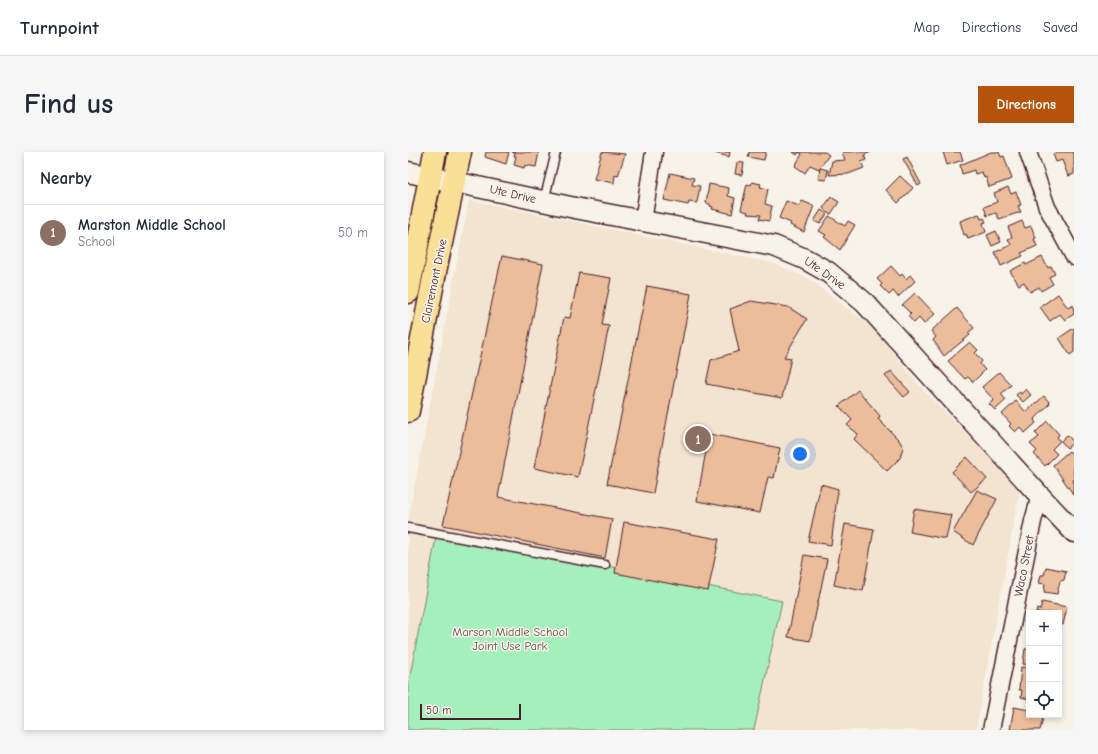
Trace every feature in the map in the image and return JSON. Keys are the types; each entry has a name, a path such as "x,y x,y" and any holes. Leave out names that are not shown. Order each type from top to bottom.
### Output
{"main road":[{"name":"Clairemont Drive","path":"408,292 435,152"},
{"name":"Clairemont Drive","path":"408,411 460,152"}],"street":[{"path":"643,221 654,152"},
{"path":"1028,152 1047,207 1074,257"},
{"name":"Ute Drive","path":"408,172 431,175 544,201 774,246 805,258 828,272 865,303 1074,532"},
{"name":"Waco Street","path":"992,730 1032,521 1040,496"}],"lane":[{"path":"544,201 556,152"},
{"path":"408,528 605,565"}],"shaded area":[{"path":"469,200 773,263 808,278 874,329 922,389 1020,488 976,730 408,730 408,520"}],"green space":[{"name":"Marson Middle School Joint Use Park","path":"437,532 782,601 754,730 408,730 408,687"}],"building":[{"path":"486,152 509,152 506,164 485,157"},
{"path":"512,152 539,152 536,167 525,165 524,168 514,165 516,156 514,156 515,153"},
{"path":"602,152 625,154 618,176 615,175 614,183 594,179"},
{"path":"711,152 730,152 729,157"},
{"path":"749,152 766,152 764,160 748,157"},
{"path":"799,152 825,152 829,155 819,169 810,165 805,173 795,166 802,154"},
{"path":"842,152 871,152 864,155 866,160 861,162 864,168 848,174 829,175 832,161 845,160"},
{"path":"943,152 960,152 963,160 947,165"},
{"path":"991,152 999,152 1001,157 1004,156 1012,179 989,187 986,177 984,178 982,172 975,174 974,170 962,174 960,165"},
{"path":"1059,152 1074,152 1074,174 1068,176 1062,160 1056,162 1053,154"},
{"path":"907,157 921,184 918,186 903,159"},
{"path":"737,162 744,163 742,175 735,174"},
{"path":"820,168 828,170 826,180 818,179"},
{"path":"670,173 694,178 692,185 700,186 697,203 689,202 688,205 664,200"},
{"path":"900,176 913,188 898,203 886,190"},
{"path":"752,182 761,184 760,187 768,189 765,204 772,206 769,221 759,219 761,215 747,214 748,212 741,210 747,184 751,185"},
{"path":"709,184 729,188 728,196 735,198 732,214 712,209 713,207 710,206 710,204 706,203"},
{"path":"1008,187 1011,194 1016,192 1021,205 1018,206 1021,212 999,219 996,213 987,216 984,207 997,202 994,193"},
{"path":"831,197 839,202 831,214 829,214 823,208"},
{"path":"786,201 799,206 802,201 814,206 804,232 790,225 791,223 779,218"},
{"path":"821,210 827,214 820,224 814,221"},
{"path":"979,214 981,219 984,218 986,222 983,223 986,232 968,239 966,234 964,235 960,221"},
{"path":"829,216 845,226 848,221 855,225 840,250 824,237 826,235 819,231"},
{"path":"1022,221 1025,228 1031,226 1036,238 1034,239 1037,246 1021,253 1023,256 1001,266 995,252 1011,245 1008,239 1012,237 1008,227"},
{"path":"996,231 1001,242 992,246 987,235"},
{"path":"502,256 543,264 498,497 612,519 605,558 443,525"},
{"path":"1042,257 1048,268 1051,266 1055,274 1049,277 1053,284 1041,291 1039,287 1030,292 1024,282 1019,285 1010,271 1025,263 1026,265"},
{"path":"891,266 900,276 902,274 906,279 910,275 915,281 898,297 893,291 889,295 880,286 882,284 877,279"},
{"path":"579,273 611,278 602,325 609,326 578,477 534,468 564,317 570,318"},
{"path":"647,286 691,294 653,493 607,484"},
{"path":"915,293 935,314 924,324 919,318 914,323 908,316 911,314 902,305"},
{"path":"1058,294 1068,308 1073,305 1074,314 1065,320 1060,314 1050,321 1040,307"},
{"path":"751,301 788,307 807,319 784,357 791,358 782,398 706,384 711,360 739,351 730,309"},
{"path":"957,308 974,328 968,333 970,335 944,356 933,340 936,337 931,331"},
{"path":"1074,328 1074,352 1070,355 1059,338"},
{"path":"970,342 978,350 975,353 982,361 980,364 985,370 973,382 968,377 965,379 948,361"},
{"path":"891,371 910,392 904,397 885,376"},
{"path":"999,372 1011,385 1001,394 1006,400 995,410 989,404 994,400 982,387"},
{"path":"1026,389 1031,395 1023,402 1016,395 1020,392 1021,394"},
{"path":"858,390 880,416 878,419 899,440 903,447 900,458 887,471 854,439 858,434 847,425 852,420 839,406"},
{"path":"1044,396 1050,403 1034,420 1036,423 1025,433 1020,427 1015,432 1009,426 1011,424 1002,414 1016,401 1026,412"},
{"path":"1047,421 1058,433 1059,435 1057,437 1060,441 1052,449 1057,454 1045,466 1034,454 1037,451 1030,444 1039,437 1035,433"},
{"path":"709,434 780,448 774,478 768,477 760,513 697,501"},
{"path":"1067,435 1074,442 1067,448 1061,441"},
{"path":"1069,451 1074,456 1073,494 1053,465"},
{"path":"967,457 987,479 971,492 952,472"},
{"path":"821,484 838,489 831,545 808,541"},
{"path":"977,490 997,499 973,545 953,532"},
{"path":"914,509 951,515 946,539 910,532"},
{"path":"624,522 719,539 708,591 615,573"},
{"path":"845,524 874,529 863,591 834,585"},
{"path":"804,555 827,559 810,641 788,637"},
{"path":"1046,567 1066,571 1064,580 1060,581 1057,594 1044,592 1045,584 1039,583 1041,575 1044,575"},
{"path":"1042,602 1067,607 1063,625 1062,610 1040,610"},
{"path":"1026,649 1026,664 1023,664"},
{"path":"1021,667 1026,668 1026,698 1021,697 1022,690 1019,690"},
{"path":"1014,707 1026,709 1026,718 1043,718 1040,730 1010,730"}],"place":[{"name":"Marston Middle School","path":"698,439"}]}
